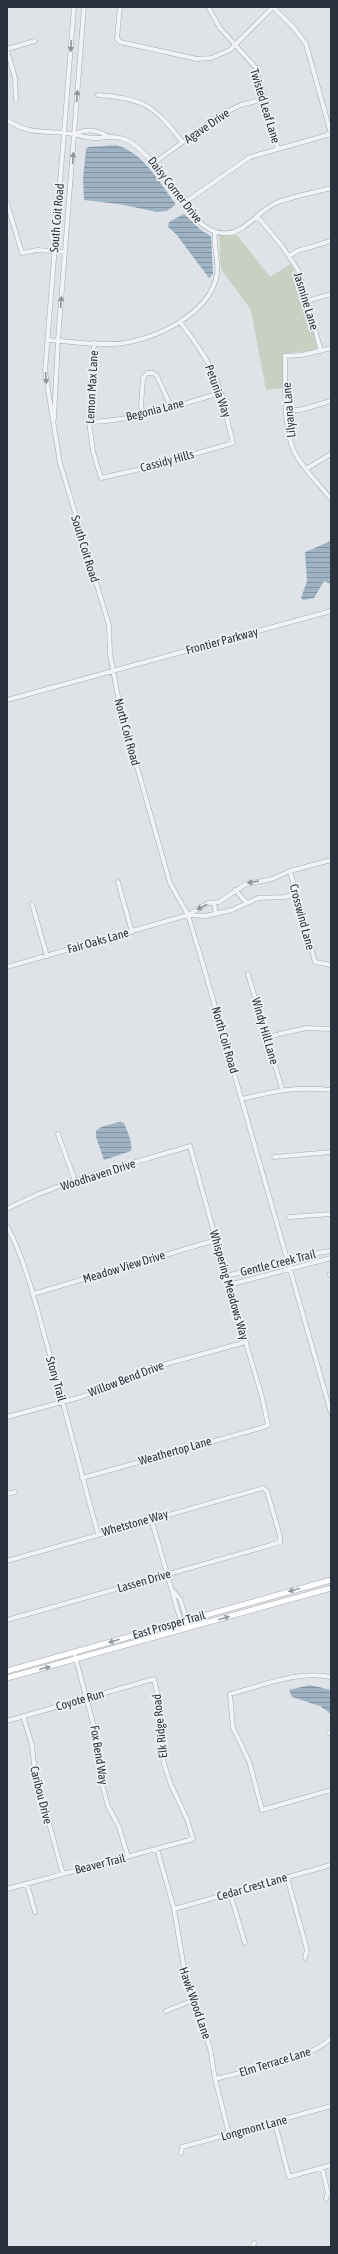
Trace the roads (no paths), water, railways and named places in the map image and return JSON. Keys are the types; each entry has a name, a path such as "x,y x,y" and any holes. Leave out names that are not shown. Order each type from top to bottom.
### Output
{"main road":[{"name":"East Prosper Trail","path":"7,1671 331,1580"},
{"name":"East Prosper Trail","path":"7,1678 331,1588"}],"street":[{"name":"South Coit Road","path":"74,7 45,371 60,463 109,625 110,654 113,670"},
{"name":"South Coit Road","path":"54,429 58,340 84,7"},
{"path":"120,7 118,40 202,60 220,56 236,45 273,7 294,28 306,44 331,134 250,157 240,162 184,203"},
{"name":"Twisted Leaf Lane","path":"208,7 216,22 256,68 278,149"},
{"path":"16,100 15,78 7,49 35,41"},
{"path":"98,95 133,99 148,106 167,122 182,142"},
{"name":"Agave Drive","path":"154,163 220,115 242,105 264,99"},
{"name":"Daisy Corner Drive","path":"7,120 22,128 39,133 74,134 81,131 100,131 107,136 123,138 135,144 154,163 198,222 215,232 227,234 237,231 276,203 331,188"},
{"path":"7,203 22,253 37,250 65,252"},
{"name":"Jasmine Lane","path":"257,216 289,256 298,270 321,351"},
{"path":"48,340 94,344 111,344 135,341 160,332 180,322 202,304 211,290 217,275 214,245 215,232"},
{"path":"289,256 303,249 331,241"},
{"path":"307,301 331,294"},
{"name":"Petunia Way","path":"180,322 208,362 221,392 233,443"},
{"name":"Lemon Max Lane","path":"94,344 89,422 93,451 101,478"},
{"path":"321,351 331,348"},
{"name":"Lilyana Lane","path":"321,351 286,356 287,410 290,440 295,453 331,499"},
{"path":"143,415 141,406 142,384 143,378 148,373 153,373 157,376 171,407"},
{"name":"Begonia Lane","path":"89,422 143,415 221,392"},
{"path":"287,410 300,410 331,401"},
{"name":"Cassidy Hills","path":"101,478 123,471 145,468 233,443"},
{"path":"306,468 331,454"},
{"name":"Frontier Parkway","path":"7,700 331,611"},
{"name":"North Coit Road","path":"113,670 120,707 170,883 188,915 331,1413"},
{"name":"Fair Oaks Lane","path":"7,967 188,915 202,906 219,902 246,884 272,879 290,871 331,860"},
{"name":"Crosswind Lane","path":"290,871 314,962 331,965"},
{"path":"118,882 132,932"},
{"path":"235,890 247,903"},
{"name":"Fair Oaks Lane","path":"188,915 205,916 216,914 232,910 258,898 285,897 296,894"},
{"path":"214,903 216,914"},
{"path":"32,904 47,956"},
{"name":"Windy Hill Lane","path":"248,974 282,1089"},
{"path":"267,1037 306,1028 331,1029"},
{"path":"242,1099 282,1089 312,1088 331,1090"},
{"path":"58,1134 75,1181"},
{"name":"Woodhaven Drive","path":"7,1209 27,1199 75,1181 190,1146"},
{"name":"Whispering Meadows Way","path":"190,1146 268,1425"},
{"path":"274,1157 331,1152"},
{"path":"289,1217 331,1214"},
{"name":"Stony Trail","path":"7,1226 19,1249 33,1294 98,1534"},
{"name":"Meadow View Drive","path":"33,1294 216,1240"},
{"name":"Gentle Creek Trail","path":"226,1276 288,1260 331,1251"},
{"name":"Gentle Creek Trail","path":"229,1285 331,1258"},
{"name":"Willow Bend Drive","path":"7,1417 63,1402 103,1389 166,1364 246,1342"},
{"name":"Weathertop Lane","path":"82,1478 268,1425"},
{"name":"Whetstone Way","path":"7,1561 151,1518 263,1488 267,1491 280,1542"},
{"path":"7,1494 15,1492"},
{"path":"151,1518 183,1629"},
{"name":"Lassen Drive","path":"7,1620 280,1542"},
{"path":"172,1590 180,1599 190,1627"},
{"name":"Fox Bend Way","path":"74,1652 96,1734 99,1773 108,1806 119,1827 128,1857"},
{"path":"331,1677 318,1674 299,1676 230,1694 233,1728 249,1762 262,1810 331,1790"},
{"name":"Coyote Run","path":"7,1721 154,1679"},
{"name":"Elk Ridge Road","path":"154,1679 160,1705 160,1739 164,1764 171,1785 187,1819 193,1839"},
{"name":"Caribou Drive","path":"24,1716 32,1745 34,1773 63,1874"},
{"name":"Beaver Trail","path":"7,1889 193,1839"},
{"name":"Hawk Wood Lane","path":"158,1849 174,1909 181,1960 210,2048 215,2079 230,2134"},
{"name":"Cedar Crest Lane","path":"174,1909 331,1865"},
{"path":"286,1877 307,1950 304,1958"},
{"path":"27,1884 35,1912"},
{"path":"230,1893 245,1943"},
{"path":"166,2011 194,2000"},
{"name":"Elm Terrace Lane","path":"215,2079 308,2054 323,2046 331,2038"},
{"name":"Longmont Lane","path":"181,2153 182,2147 331,2106"},
{"path":"275,2122 289,2177 331,2165"},
{"path":"322,2168 328,2193 326,2199"}],"water":[{"path":"116,145 134,154 150,169 175,205 167,211 157,212 119,204 84,200 83,178 86,149 88,147"},
{"path":"184,214 202,231 211,236 213,274 209,278 176,234 168,227 169,222"},
{"path":"331,541 331,584 324,581 314,598 303,600 301,598 307,581 305,552"},
{"path":"119,1122 124,1123 130,1141 131,1151 104,1160 96,1137 96,1131 101,1127"},
{"path":"310,1685 331,1690 331,1714 320,1706 292,1697 289,1690"}]}
